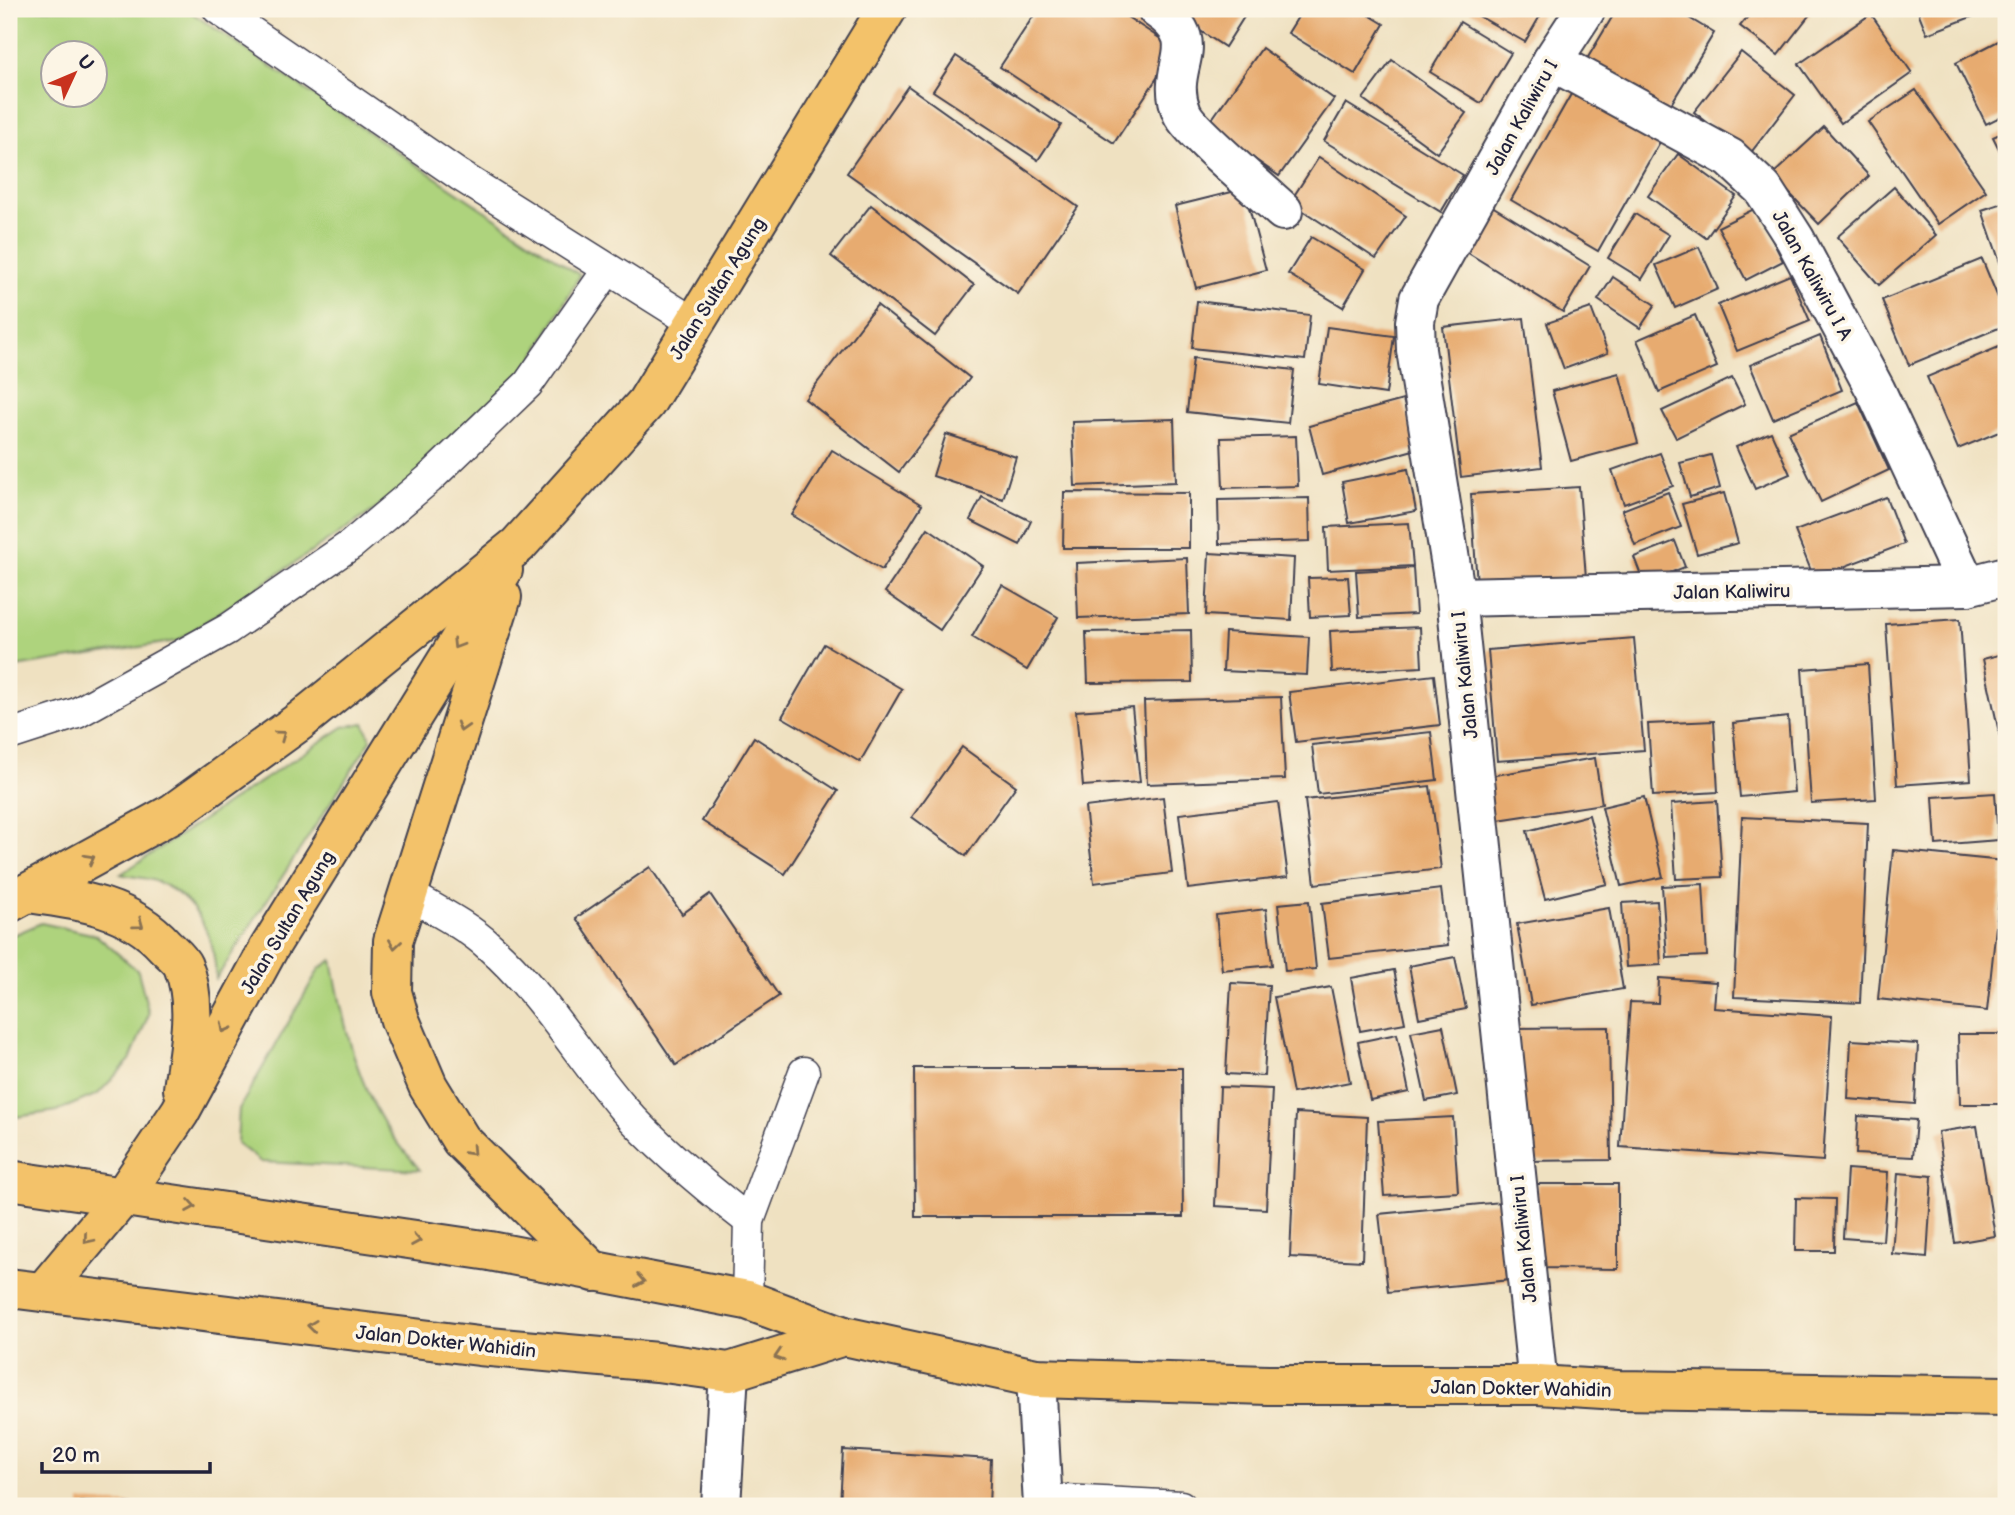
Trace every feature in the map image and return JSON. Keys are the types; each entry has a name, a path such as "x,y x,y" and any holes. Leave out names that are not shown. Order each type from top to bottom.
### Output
{"highway":[{"name":"Jalan Sultan Agung","path":"18,898 173,813 300,721 519,545 646,403 887,9"},
{"name":"Jalan Sultan Agung","path":"27,1290 124,1195 180,1112 269,948 519,545"},
{"path":"519,545 410,895 393,941 392,992 400,1020 428,1086 461,1140 594,1272"},
{"path":"18,898 87,901 128,916 157,937 182,964 189,991 190,1030 180,1112"},
{"name":"Jalan Dokter Wahidin","path":"9,1180 490,1251 747,1300 844,1336 1036,1378 1268,1385 1538,1385 1633,1390 2006,1396"},
{"name":"Jalan Dokter Wahidin","path":"27,1290 479,1346 657,1362 729,1372 844,1336"}],"street":[{"path":"1157,9 1173,20 1184,37 1182,61 1175,79 1175,94 1184,117 1283,211"},
{"name":"Jalan Kaliwiru I","path":"1538,1385 1456,597 1416,350 1415,322 1419,299 1552,61 1586,9"},
{"name":"Jalan Kaliwiru I A","path":"1552,61 1730,158 1763,189 1796,239 1876,391 1967,586"},
{"name":"Jalan Kaliwiru","path":"1456,597 1967,586 2006,576"},
{"path":"721,1506 729,1372"},
{"path":"1036,1378 1043,1502"}],"lane":[{"path":"218,9 459,175 607,271 696,324"},
{"path":"9,735 89,707 228,629 352,544 429,479 528,384 607,271"},
{"path":"410,895 464,926 491,947 530,989 625,1110 719,1198 749,1221"},
{"path":"747,1300 749,1221 804,1072"},
{"path":"1043,1502 1181,1506"}],"green space":[{"path":"9,9 186,9 580,275 519,383 415,483 177,641 9,668"},
{"path":"364,723 371,740 216,979 208,935 194,910 184,899 158,882 121,874 343,727"},
{"path":"41,923 96,935 138,971 149,1014 130,1060 98,1094 57,1111 9,1118 9,937"},
{"path":"332,960 345,1023 365,1085 388,1129 420,1170 261,1162 237,1143 239,1109 319,969"}],"building":[{"path":"1038,9 1115,9 1176,49 1114,143 1000,67"},
{"path":"1167,9 1249,9 1225,47"},
{"path":"1303,9 1359,9 1384,24 1355,74 1288,33"},
{"path":"1544,9 1525,42 1470,11"},
{"path":"1617,9 1674,9 1714,33 1665,114 1584,64"},
{"path":"1754,9 1805,9 1811,13 1778,55 1740,26"},
{"path":"1917,9 1992,9 1927,34"},
{"path":"1871,14 1912,73 1841,123 1799,64"},
{"path":"1460,22 1511,53 1481,103 1430,72"},
{"path":"2006,37 2006,114 1986,124 1956,63"},
{"path":"1262,48 1334,99 1279,176 1207,126"},
{"path":"1741,52 1795,95 1749,155 1694,112"},
{"path":"956,56 1061,125 1038,160 933,91"},
{"path":"1392,60 1466,113 1437,153 1363,99"},
{"path":"908,86 1078,207 1018,294 847,173"},
{"path":"1574,89 1661,140 1598,251 1511,200"},
{"path":"1916,90 1986,191 1938,224 1868,122"},
{"path":"1346,103 1463,175 1441,212 1324,141"},
{"path":"1824,127 1869,176 1819,224 1772,175"},
{"path":"2006,131 2006,163 1993,137"},
{"path":"1678,154 1736,196 1706,238 1648,196"},
{"path":"1319,157 1406,216 1376,259 1290,202"},
{"path":"1894,187 1936,235 1879,285 1837,237"},
{"path":"1244,189 1266,270 1196,288 1175,206"},
{"path":"2006,202 2006,280 1982,210"},
{"path":"871,205 974,285 935,336 831,256"},
{"path":"1492,206 1590,266 1563,312 1465,251"},
{"path":"1756,208 1783,261 1746,280 1718,227"},
{"path":"1635,214 1669,235 1642,279 1608,258"},
{"path":"1311,237 1365,269 1343,307 1288,274"},
{"path":"1699,247 1718,289 1675,308 1656,265"},
{"path":"1982,259 2006,317 2006,325 1909,365 1882,300"},
{"path":"1790,275 1810,321 1737,351 1718,305"},
{"path":"1613,277 1655,305 1640,328 1598,300"},
{"path":"1197,301 1310,315 1305,360 1192,348"},
{"path":"877,305 970,378 899,472 805,399"},
{"path":"1591,308 1608,353 1564,369 1547,323"},
{"path":"1695,315 1717,367 1659,392 1637,340"},
{"path":"1524,318 1542,467 1461,477 1443,327"},
{"path":"1327,327 1394,336 1386,394 1319,384"},
{"path":"1820,336 1842,390 1773,419 1750,365"},
{"path":"2006,344 2006,429 1958,449 1927,377"},
{"path":"1193,358 1294,370 1288,423 1187,412"},
{"path":"1619,373 1638,443 1571,461 1552,391"},
{"path":"1732,378 1745,404 1676,438 1662,411"},
{"path":"1403,400 1417,449 1322,475 1309,426"},
{"path":"1858,402 1889,470 1821,502 1788,433"},
{"path":"1174,419 1176,482 1075,486 1072,422"},
{"path":"1771,432 1790,474 1755,489 1736,447"},
{"path":"946,434 1016,457 1003,499 933,476"},
{"path":"1296,436 1298,486 1223,488 1221,438"},
{"path":"832,450 922,505 882,570 792,515"},
{"path":"1660,453 1673,486 1624,504 1612,470"},
{"path":"1711,455 1720,488 1690,497 1680,463"},
{"path":"1408,469 1416,511 1349,523 1342,482"},
{"path":"1579,487 1586,578 1477,585 1471,494"},
{"path":"1064,492 1189,493 1189,548 1063,548"},
{"path":"1668,492 1681,527 1635,545 1622,510"},
{"path":"1724,493 1738,543 1697,554 1682,504"},
{"path":"982,497 1031,521 1020,545 970,520"},
{"path":"1886,497 1904,544 1814,578 1795,531"},
{"path":"1309,498 1310,541 1219,544 1218,500"},
{"path":"1409,523 1413,566 1328,570 1326,527"},
{"path":"928,528 983,566 940,630 885,592"},
{"path":"1675,541 1685,567 1644,583 1634,557"},
{"path":"1209,553 1294,558 1291,620 1206,615"},
{"path":"1187,558 1189,614 1078,618 1076,563"},
{"path":"1413,568 1416,614 1359,617 1356,571"},
{"path":"1348,577 1351,615 1310,617 1308,578"},
{"path":"1002,585 1058,617 1027,670 972,637"},
{"path":"1960,619 1971,780 1897,785 1886,624"},
{"path":"1420,627 1422,667 1332,672 1330,631"},
{"path":"1191,630 1192,682 1088,683 1086,632"},
{"path":"1225,632 1309,637 1307,675 1223,671"},
{"path":"1634,638 1644,750 1497,761 1488,650"},
{"path":"824,644 902,689 860,762 782,717"},
{"path":"2006,653 2006,760 2005,760 1983,659"},
{"path":"1868,664 1876,799 1811,803 1802,669"},
{"path":"1434,675 1440,725 1296,742 1289,692"},
{"path":"1281,697 1285,779 1147,784 1144,701"},
{"path":"1132,707 1140,782 1083,786 1076,711"},
{"path":"1788,717 1794,792 1740,797 1733,723"},
{"path":"1714,721 1718,792 1653,796 1648,724"},
{"path":"1431,732 1437,780 1318,794 1312,745"},
{"path":"754,737 838,791 785,874 702,821"},
{"path":"962,747 1016,786 966,856 912,817"},
{"path":"1595,758 1602,804 1491,821 1484,777"},
{"path":"1430,786 1441,869 1315,884 1305,800"},
{"path":"1995,793 1998,840 1936,845 1933,797"},
{"path":"1163,797 1172,873 1094,883 1085,807"},
{"path":"1644,797 1663,877 1621,886 1602,807"},
{"path":"1717,801 1722,877 1676,879 1671,804"},
{"path":"1278,802 1288,877 1188,889 1179,814"},
{"path":"1589,815 1607,884 1545,899 1527,831"},
{"path":"1742,817 1868,823 1860,1003 1734,997"},
{"path":"1893,850 2003,861 1987,1011 1878,999"},
{"path":"650,867 682,914 710,894 779,996 676,1065 576,918"},
{"path":"1703,884 1707,956 1667,958 1662,886"},
{"path":"1441,889 1448,945 1329,958 1322,903"},
{"path":"1309,901 1316,969 1285,971 1278,904"},
{"path":"1657,901 1661,965 1626,967 1622,903"},
{"path":"1609,908 1623,989 1531,1005 1517,924"},
{"path":"1266,909 1272,965 1222,970 1216,915"},
{"path":"1455,957 1466,1009 1419,1018 1409,966"},
{"path":"1394,970 1405,1023 1360,1031 1351,978"},
{"path":"1659,978 1716,982 1714,1008 1832,1016 1823,1161 1620,1147 1630,1002 1658,1003"},
{"path":"1231,983 1269,985 1264,1076 1226,1074"},
{"path":"1331,987 1350,1082 1293,1093 1274,997"},
{"path":"1443,1026 1457,1095 1426,1101 1411,1032"},
{"path":"1609,1027 1611,1160 1521,1161 1518,1028"},
{"path":"1397,1034 1409,1092 1370,1100 1358,1042"},
{"path":"1958,1034 2006,1034 2006,1104 1960,1104"},
{"path":"1851,1040 1918,1044 1915,1104 1848,1099"},
{"path":"914,1068 1182,1068 1183,1217 915,1217"},
{"path":"1220,1087 1272,1089 1266,1209 1215,1206"},
{"path":"1296,1113 1367,1117 1362,1261 1290,1257"},
{"path":"1858,1116 1916,1120 1913,1157 1856,1154"},
{"path":"1453,1117 1458,1192 1384,1196 1378,1121"},
{"path":"1977,1126 1995,1236 1955,1243 1938,1132"},
{"path":"1847,1169 1888,1172 1883,1241 1843,1238"},
{"path":"1898,1173 1932,1176 1927,1257 1892,1254"},
{"path":"1537,1184 1618,1184 1618,1269 1537,1268"},
{"path":"1796,1198 1835,1199 1834,1251 1795,1251"},
{"path":"1501,1202 1510,1280 1388,1292 1379,1214"},
{"path":"843,1450 991,1459 989,1506 840,1506"},
{"path":"80,1501 132,1504 80,1506"}]}
